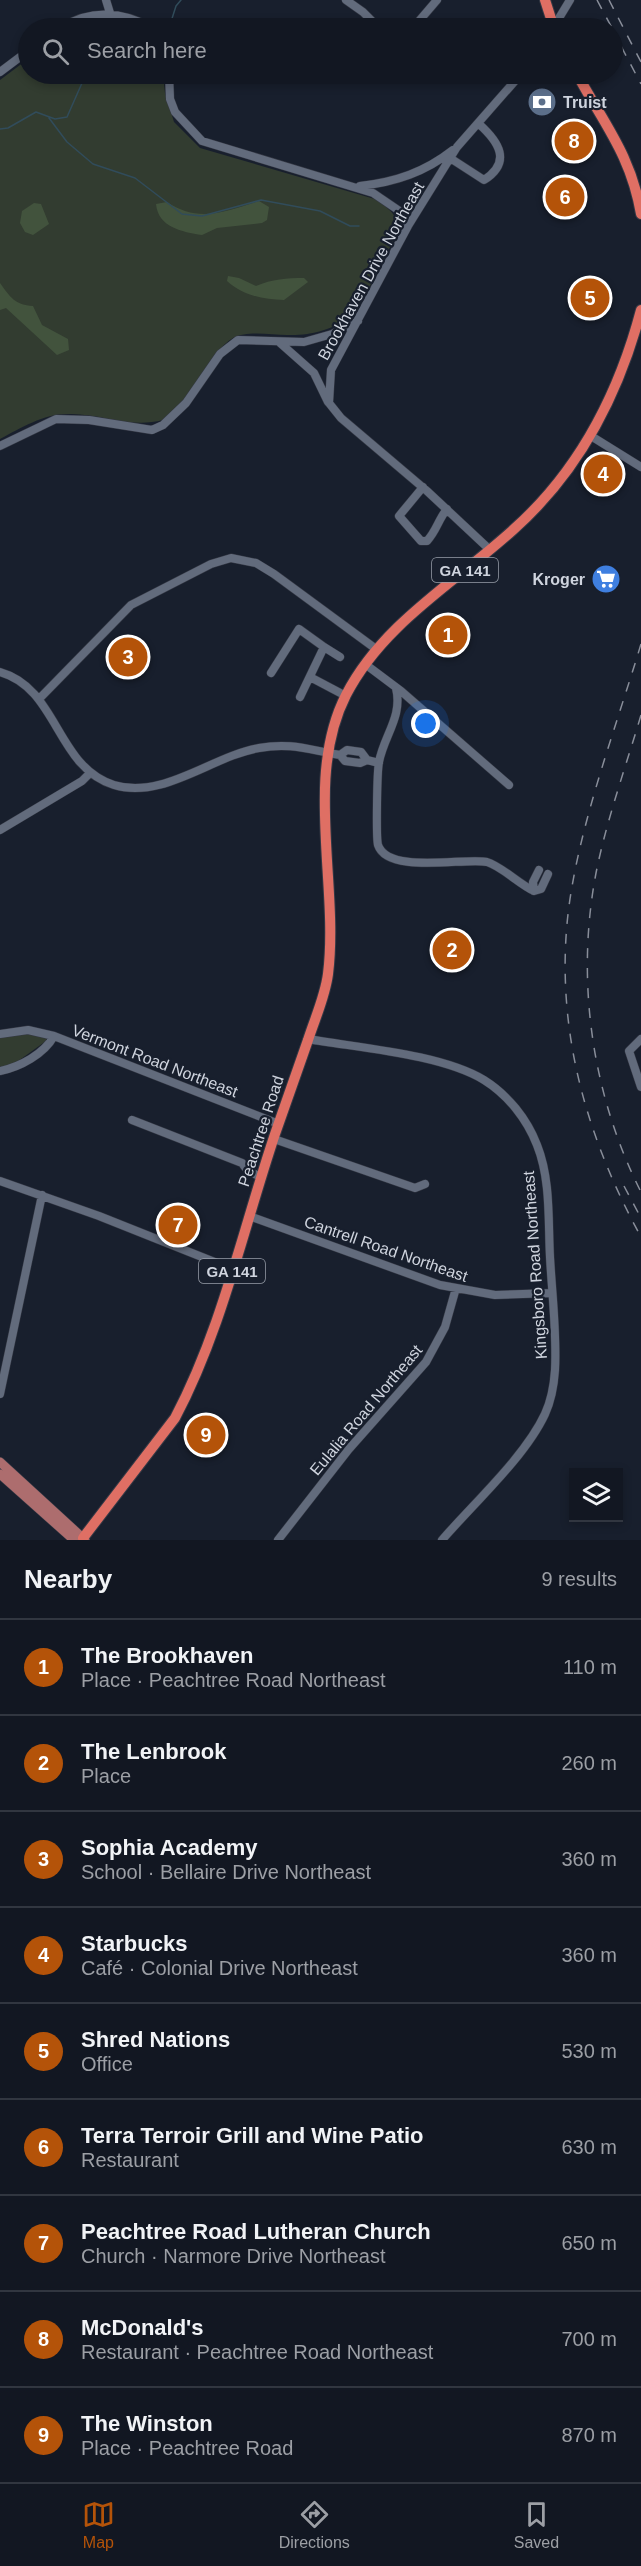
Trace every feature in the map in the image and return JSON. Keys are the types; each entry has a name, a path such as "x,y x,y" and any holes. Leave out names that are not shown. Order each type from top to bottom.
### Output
{"highway":[{"path":"545,0 550,18"},
{"path":"583,84 609,125 626,159 636,183 641,212"},
{"path":"626,159 641,177"},
{"name":"GA 141","path":"346,696 376,649 433,595 514,530 550,493 572,465 591,436 614,390 641,310"},
{"name":"Peachtree Road","path":"80,1540 175,1418 212,1334 261,1177 326,984 330,956 331,904 326,813 328,753 346,696"}],"main road":[{"path":"0,1462 80,1540"},
{"path":"0,1474 80,1540"}],"street":[{"path":"106,0 110,13"},
{"path":"346,0 369,18"},
{"path":"422,18 437,0"},
{"path":"559,18 570,0"},
{"path":"82,18 110,13 132,18"},
{"path":"0,72 18,58"},
{"path":"170,84 175,112 202,141 355,187 388,201 408,226"},
{"name":"Brookhaven Drive Northeast","path":"329,403 331,370 408,226 457,147 513,84"},
{"path":"450,158 484,180 495,173 501,165 500,149 479,124"},
{"path":"355,187 415,175 435,164 457,147"},
{"path":"0,446 56,419 89,420 152,430 168,421 186,403 229,346 238,340 304,342 332,334 358,321"},
{"path":"279,342 314,373 329,403 341,418 423,487 489,549"},
{"path":"591,436 641,467"},
{"path":"423,487 399,516 421,542 427,541 438,529 438,520 447,509"},
{"path":"39,699 131,604 211,564 231,558 256,563 274,574 376,649"},
{"path":"271,673 299,629 340,657"},
{"path":"300,697 324,647"},
{"path":"365,664 509,785"},
{"path":"0,672 18,680 39,699 72,754 90,773 115,785 142,787 165,782 258,748 293,746 340,755 347,750 361,752 367,760 379,763"},
{"path":"310,677 346,696"},
{"path":"396,688 400,704 379,763 376,829 378,846 383,852 408,862 489,863 534,891 541,889 547,877 537,873 532,887 534,891"},
{"path":"0,830 82,781 90,773"},
{"name":"Vermont Road Northeast","path":"0,1034 28,1030 54,1036 279,1124"},
{"name":"Vermont Road Northeast","path":"0,1071 20,1065 40,1052 54,1036"},
{"name":"Kingsboro Road Northeast","path":"308,1039 453,1066 484,1080 509,1100 530,1129 543,1162 555,1371 545,1414 528,1443 442,1540"},
{"path":"641,1039 629,1051 641,1087"},
{"path":"132,1120 242,1163 248,1171 261,1177"},
{"path":"274,1139 415,1188 425,1184"},
{"path":"0,1181 42,1195 232,1269"},
{"path":"0,1394 42,1195"},
{"name":"Cantrell Road Northeast","path":"249,1216 416,1277 456,1288 495,1294 552,1293"},
{"name":"Eulalia Road Northeast","path":"278,1540 349,1449 426,1362 445,1327 456,1288"}],"green space":[{"path":"18,66 18,84 164,84 174,122 200,148 378,200 395,217 398,232 369,289 356,309 345,320 312,333 252,334 233,338 215,355 179,406 163,420 138,423 80,414 50,416 32,422 0,439 0,80"},
{"path":"259,201 269,207 267,220 262,223 217,228 202,235 179,230 166,223 161,218 156,204 167,202 178,208 201,214 223,212"},
{"path":"34,203 41,204 49,224 33,235 25,232 20,223 22,211"},
{"path":"228,276 239,278 256,286 286,279 304,278 308,282 284,300 276,300 261,298 240,290 227,281"},
{"path":"0,283 14,299 22,304 33,306 42,325 68,339 69,350 57,355 6,308 0,310"},
{"path":"27,1032 47,1038 46,1041 14,1064 0,1068 0,1036"}],"waterway":[{"path":"172,18 176,6 181,0"},
{"path":"0,129 8,128 36,112 55,119 67,117 82,84"},
{"path":"49,118 67,142 93,164 135,178 182,214 202,216 261,200 320,211 350,226 359,226"}],"railway":[{"path":"597,0 607,18"},
{"path":"609,0 618,18"},
{"path":"623,27 641,62"},
{"path":"623,50 641,84"},
{"path":"641,644 597,783 578,855 567,924 565,966 567,1007 580,1086 606,1163 641,1237"},
{"path":"641,715 601,849 591,909 588,951 588,992 599,1075 610,1115 641,1192"},
{"path":"624,1186 641,1218"}],"place":[{"name":"Truist","path":"542,102"},
{"name":"McDonald's","path":"574,141"},
{"name":"Terra Terroir Grill and Wine Patio","path":"565,197"},
{"name":"Shred Nations","path":"590,298"},
{"name":"Starbucks","path":"603,474"},
{"name":"Kroger","path":"606,579"},
{"name":"The Brookhaven","path":"448,635"},
{"name":"Sophia Academy","path":"128,657"},
{"name":"The Lenbrook","path":"452,950"},
{"name":"Peachtree Road Lutheran Church","path":"178,1225"},
{"name":"The Winston","path":"206,1435"}]}
